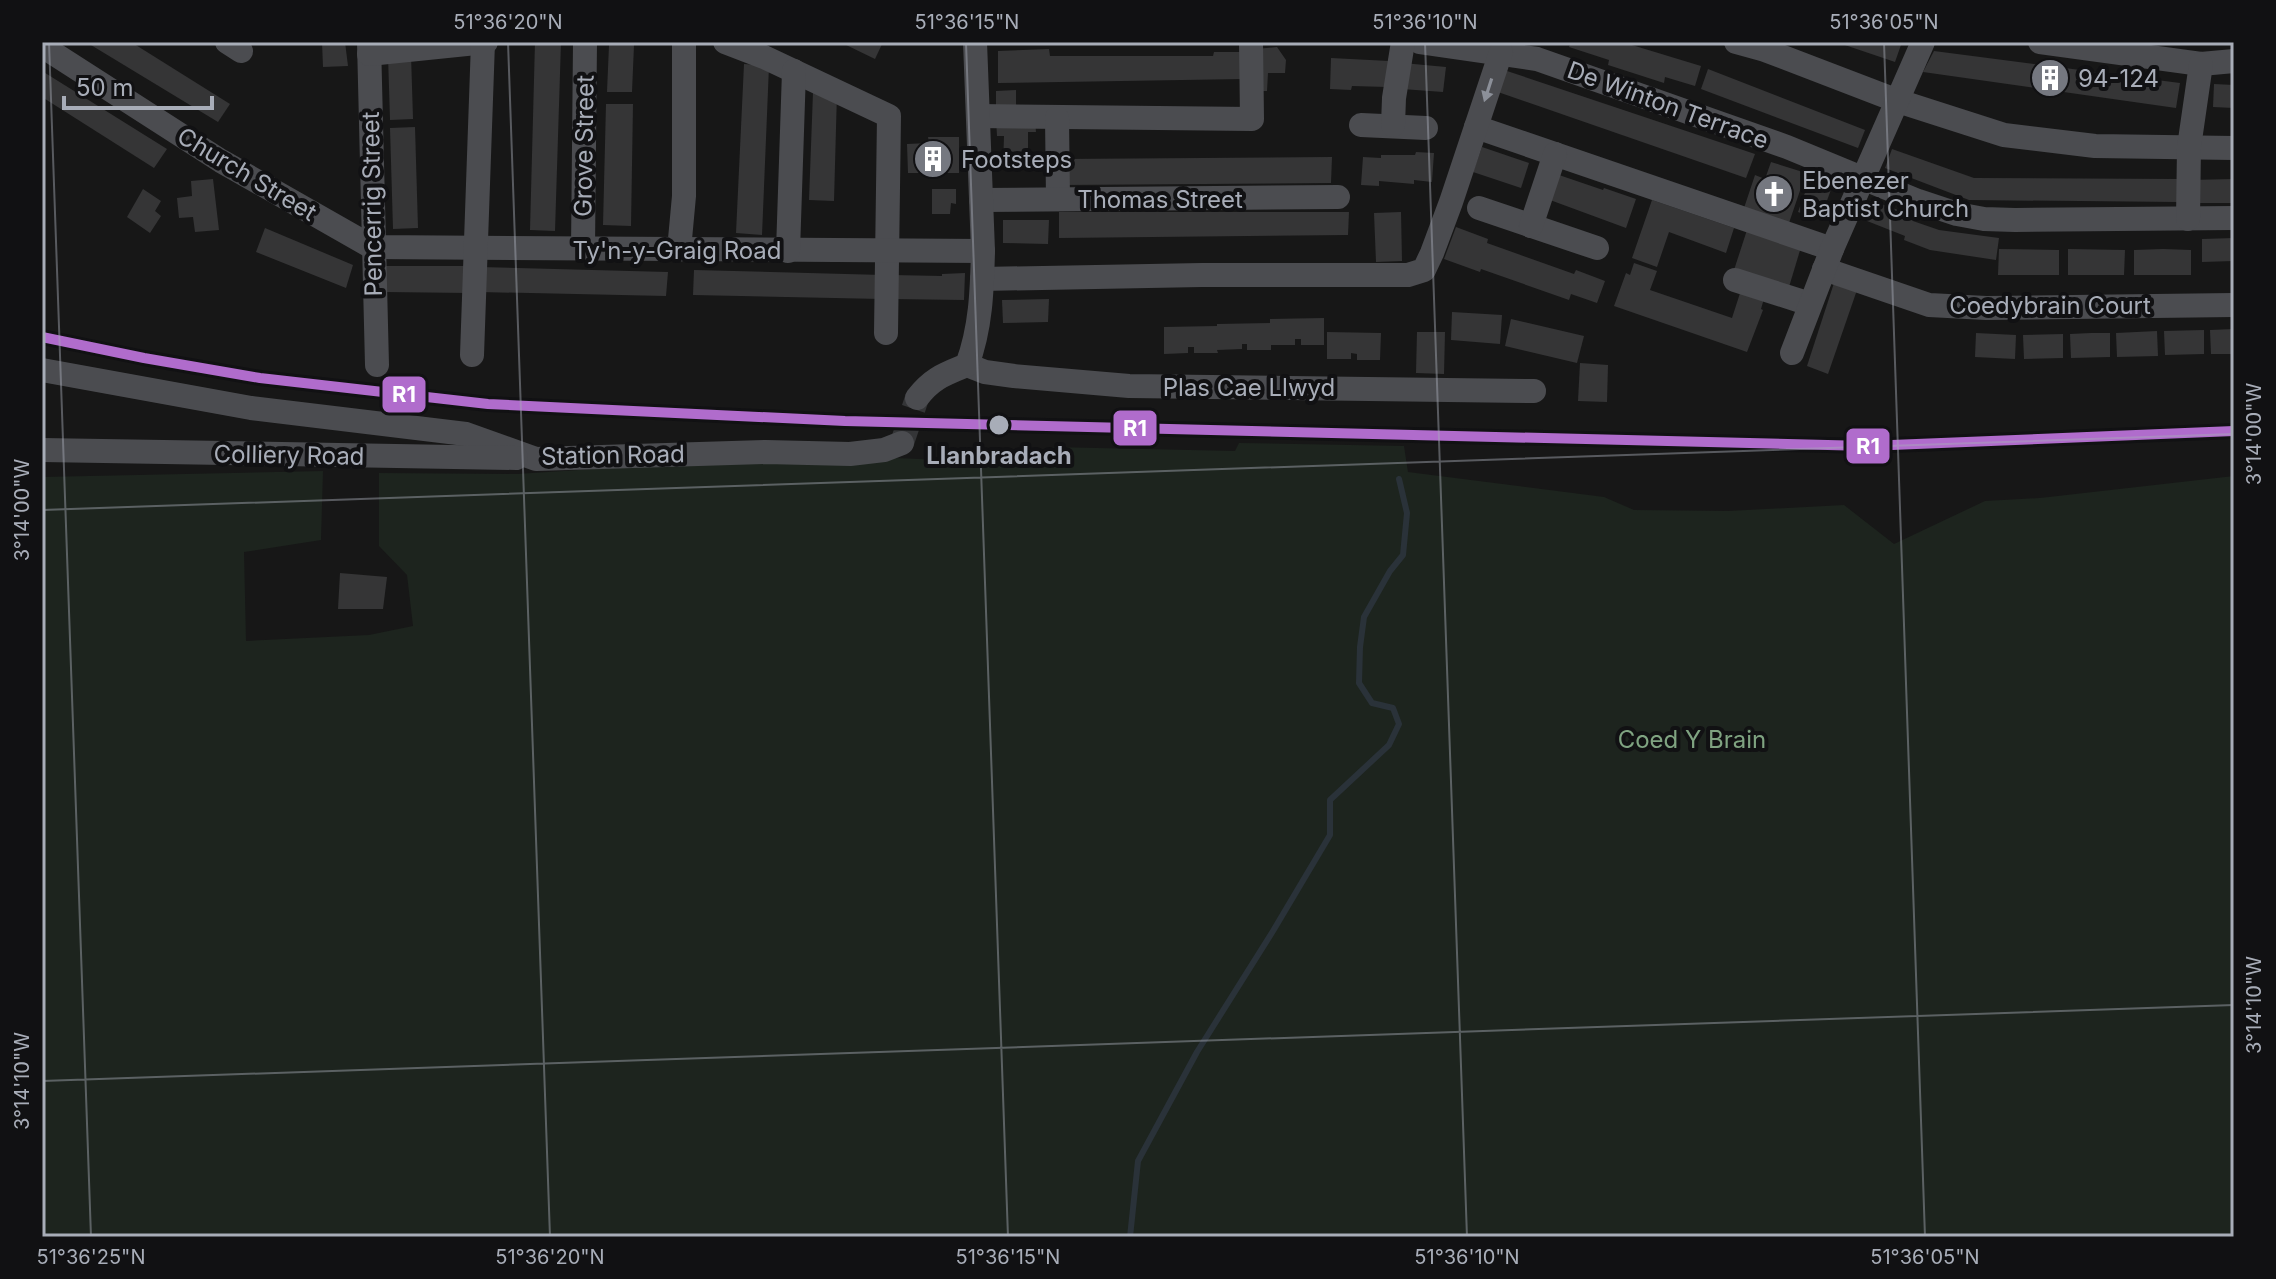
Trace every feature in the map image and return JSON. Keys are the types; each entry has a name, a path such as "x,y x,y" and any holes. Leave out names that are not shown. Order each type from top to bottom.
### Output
{"street":[{"path":"369,48 485,42 472,355"},
{"name":"Grove Street","path":"583,249 585,42"},
{"path":"679,250 684,196 684,42"},
{"path":"725,42 889,116 886,333"},
{"path":"917,398 929,383 967,365 975,344 983,251 975,42"},
{"path":"978,116 1252,119 1251,42"},
{"path":"1393,125 1403,42"},
{"name":"De Winton Terrace","path":"1420,42 1537,59 1787,147 1957,214 1984,219 2234,218"},
{"path":"1736,42 1765,50 1898,101 2004,135 2095,146 2234,148"},
{"path":"1792,353 1828,259 1923,42"},
{"path":"2040,42 2222,57 2189,147 2188,219"},
{"name":"Church Street","path":"42,46 221,161 372,247"},
{"name":"Pencerrig Street","path":"369,48 377,365"},
{"path":"982,279 1408,275 1424,270 1501,52"},
{"path":"788,251 794,71"},
{"path":"1057,118 1058,199"},
{"path":"1361,125 1426,128"},
{"name":"Coedybrain Court","path":"1476,127 1555,154 1828,259 1929,305 1986,308 2234,305"},
{"path":"1531,226 1555,154"},
{"name":"Thomas Street","path":"981,200 1338,197"},
{"path":"1479,208 1597,248"},
{"name":"Ty'n-y-Graig Road","path":"372,247 983,251"},
{"path":"1735,280 1810,304"},
{"name":"Plas Cae Llwyd","path":"967,365 985,372 1014,376 1129,386 1534,391"},
{"name":"Station Road","path":"42,370 251,408 466,434 536,459 766,452 850,454 884,450 902,443"},
{"name":"Colliery Road","path":"42,450 536,459"}],"green space":[{"name":"Coed Y Brain","path":"1239,443 1404,446 1408,472 1604,497 1634,510 1728,511 1844,505 1894,544 1985,501 2040,498 2234,476 2234,1237 42,1237 42,477 323,471 321,540 244,552 246,641 369,635 413,626 407,575 379,546 379,473 517,474 701,462 873,457 1051,459 1052,447 1235,451"}],"building":[{"path":"86,42 131,42 230,104 218,122"},
{"path":"322,42 345,42 348,66 323,67"},
{"path":"535,42 561,42 555,231 530,230"},
{"path":"840,42 883,42 875,59"},
{"path":"1571,42 1622,42 1701,66 1695,86 1665,77 1664,83 1608,65 1609,60 1569,47"},
{"path":"1836,42 1902,42 1895,62"},
{"path":"609,45 634,45 632,92 607,92"},
{"path":"1277,47 1286,60 1285,73 1268,73 1267,91 1254,91 1255,49"},
{"path":"1049,49 1050,56 1213,56 1214,52 1244,52 1243,79 998,83 998,51"},
{"name":"94-124","path":"1934,51 2180,83 2176,108 1923,72"},
{"path":"411,54 413,119 390,120 388,55"},
{"path":"1331,58 1389,61 1387,87 1330,89"},
{"path":"1403,63 1446,67 1443,92 1402,89"},
{"path":"744,64 769,66 762,235 736,233"},
{"path":"1501,69 1755,154 1746,178 1495,91"},
{"path":"1708,69 1865,130 1858,148 1701,89"},
{"path":"42,71 167,149 154,168 42,97"},
{"path":"2214,84 2234,85 2234,108 2213,107"},
{"path":"1016,90 1016,110 996,110 996,91"},
{"path":"813,92 837,92 834,201 809,200"},
{"path":"606,104 633,104 631,226 603,225"},
{"path":"996,119 1035,120 1036,132 1028,132 1028,167 1003,167 1004,136 997,136"},
{"path":"415,127 418,228 393,229 390,128"},
{"name":"Footsteps","path":"928,137 959,137 959,173 908,173 907,144 929,143"},
{"path":"1482,147 1529,163 1521,188 1473,172"},
{"path":"1892,149 1974,178 2177,179 2177,202 1969,200 1885,168"},
{"path":"1416,152 1434,153 1432,182 1379,181 1379,186 1361,185 1363,157 1415,155"},
{"path":"1332,157 1331,183 1061,185 1062,159"},
{"name":"Ebenezer Baptist Church","path":"1771,162 1806,173 1789,223 1744,208 1755,175 1765,179"},
{"path":"1559,175 1636,199 1626,228 1550,200"},
{"path":"1811,176 1833,184 1820,220 1798,212"},
{"path":"213,179 219,230 195,232 193,217 179,218 177,198 192,196 191,181"},
{"path":"2234,179 2234,203 2191,203 2190,180"},
{"path":"143,189 161,201 155,211 161,216 150,233 127,217"},
{"path":"932,189 956,189 956,204 951,203 950,214 932,214"},
{"path":"1652,200 1734,228 1726,253 1669,232 1657,267 1632,258"},
{"path":"1870,200 1915,216 1913,221 1939,230 1999,238 1996,260 1930,250 1904,240 1905,236 1862,219"},
{"path":"1059,212 1349,212 1348,235 1059,238"},
{"path":"1401,212 1402,261 1376,262 1374,213"},
{"path":"1003,220 1049,220 1048,244 1003,243"},
{"path":"1456,227 1488,239 1487,243 1574,274 1576,270 1605,281 1597,303 1571,294 1569,300 1444,259"},
{"path":"265,228 353,265 346,288 256,252"},
{"path":"1747,230 1801,247 1789,287 1734,270"},
{"path":"2234,238 2234,261 2202,262 2202,239"},
{"path":"1999,249 2059,250 2059,275 1998,275"},
{"path":"2068,249 2125,250 2124,275 2068,275"},
{"path":"2134,250 2191,250 2191,275 2134,275"},
{"path":"1634,263 1657,271 1650,290 1732,318 1742,287 1765,295 1763,310 1747,352 1614,306 1626,273 1630,275"},
{"path":"386,266 470,266 469,293 385,292"},
{"path":"479,267 668,272 666,296 480,292"},
{"path":"694,270 883,275 882,299 693,295"},
{"path":"965,273 964,300 892,299 892,275"},
{"path":"1834,283 1857,290 1828,374 1807,366"},
{"path":"1049,299 1048,322 1003,323 1002,300"},
{"path":"1452,312 1502,315 1500,344 1451,340"},
{"path":"1324,318 1324,345 1301,345 1301,339 1295,339 1295,345 1271,345 1271,350 1247,350 1247,344 1242,344 1242,349 1217,350 1218,353 1194,353 1194,347 1188,347 1188,353 1164,354 1164,327"},
{"path":"1511,319 1584,336 1577,363 1505,346"},
{"path":"2234,329 2234,354 2211,354 2210,330"},
{"path":"2204,330 2204,354 2165,355 2164,331"},
{"path":"2157,331 2158,356 2117,357 2116,333"},
{"path":"1327,332 1381,333 1380,360 1357,360 1357,354 1351,353 1351,359 1327,359"},
{"path":"1417,332 1445,332 1444,374 1416,373"},
{"path":"1976,333 2016,335 2015,359 1975,357"},
{"path":"2110,333 2110,357 2071,358 2070,334"},
{"path":"2063,334 2063,358 2024,359 2023,335"},
{"path":"1580,363 1608,365 1607,402 1578,401"},
{"path":"340,573 387,577 383,609 338,609"}],"waterway":[{"path":"1130,1237 1138,1161 1197,1052 1330,835 1330,800 1389,745 1399,724 1393,708 1372,703 1359,683 1364,617 1390,571 1403,555 1407,513 1399,479"}],"tunnel":[{"path":"902,443 917,398"}],"transit line":[{"name":"R1","path":"42,337 260,378 488,404 845,421 1867,446 2234,431"}],"place":[{"name":"94-124","path":"2050,78"},
{"name":"Footsteps","path":"933,159"},
{"name":"Ebenezer Baptist Church","path":"1774,194"},
{"name":"Llanbradach","path":"999,425"}]}
